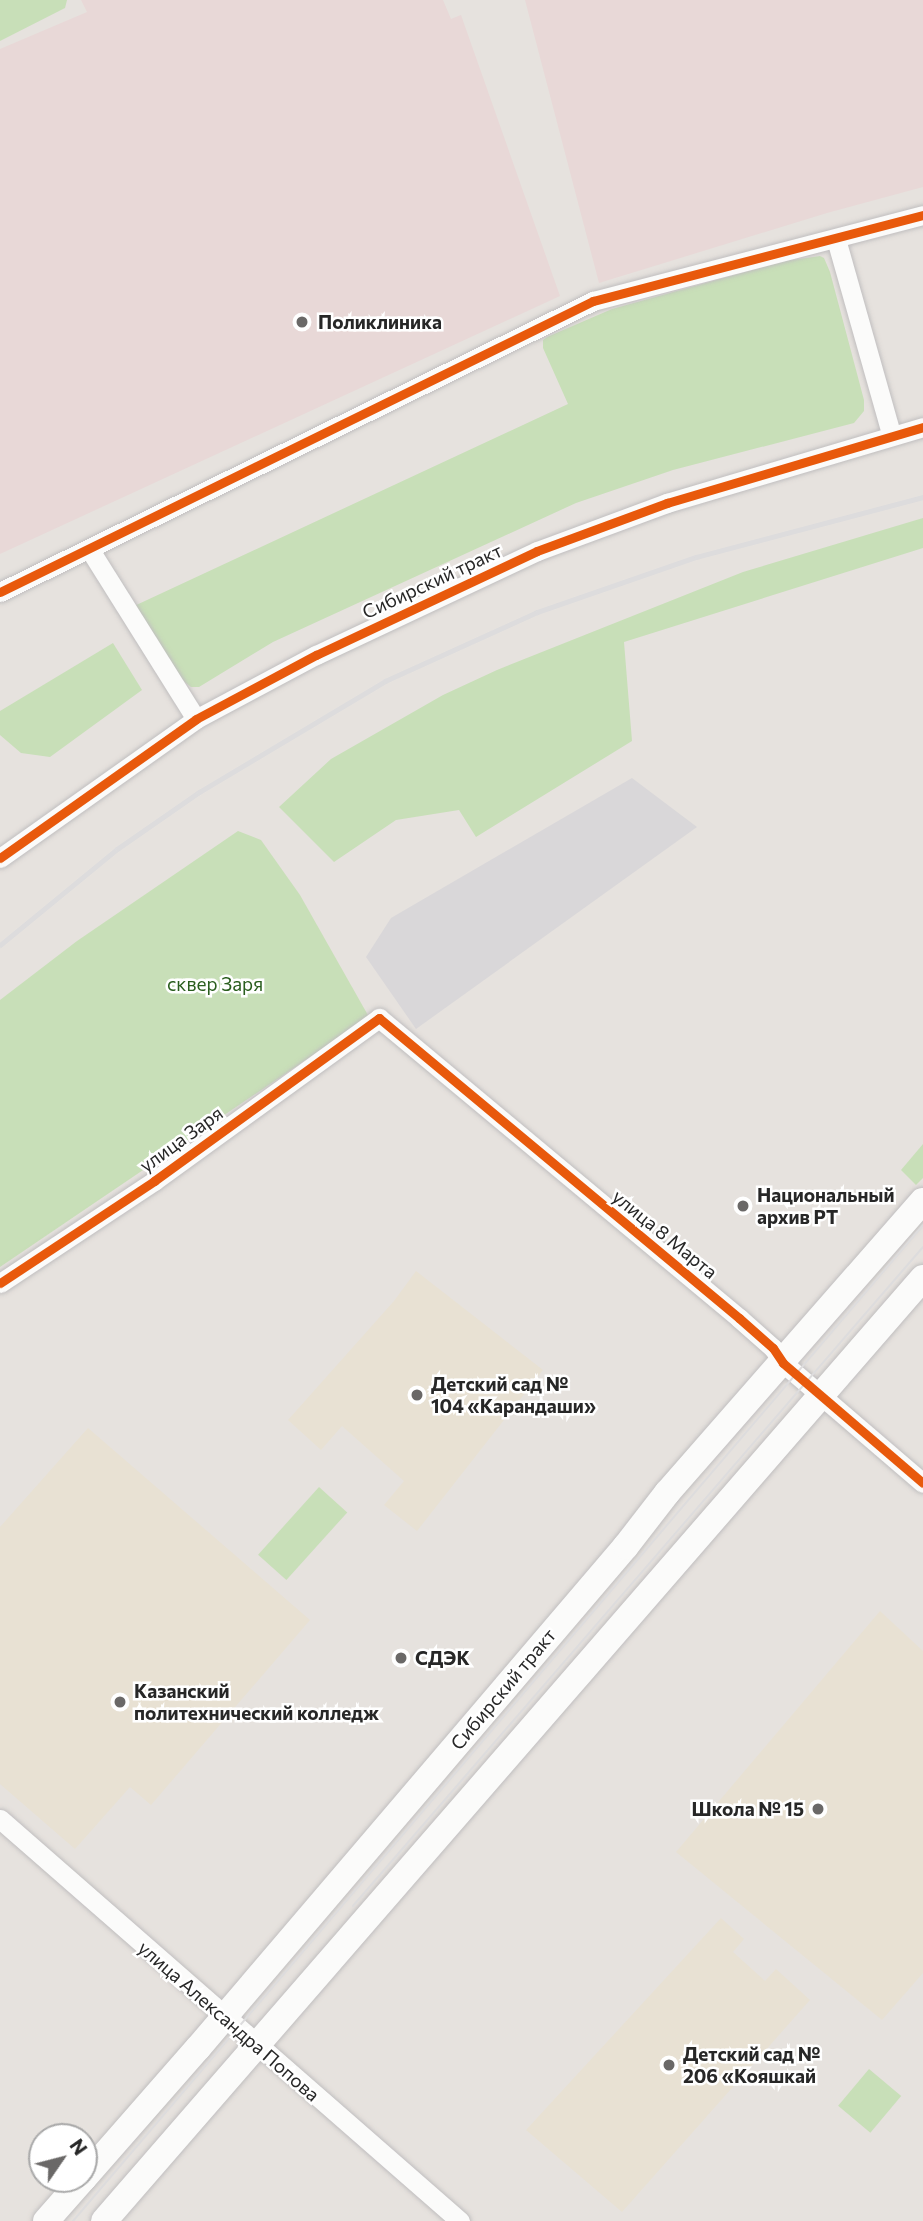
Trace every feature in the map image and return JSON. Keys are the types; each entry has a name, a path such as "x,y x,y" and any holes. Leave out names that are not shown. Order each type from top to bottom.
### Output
{"main road":[{"name":"Сибирский тракт","path":"98,2163 626,1546 667,1493 923,1200"},
{"path":"104,2221 923,1278"},
{"name":"Сибирский тракт","path":"46,2221 71,2193"}],"street":[{"path":"0,592 593,301 923,215"},
{"path":"836,239 891,434"},
{"name":"Сибирский тракт","path":"0,859 196,719 316,655 537,551 667,503 891,434 923,427"},
{"path":"90,550 196,719"},
{"name":"улица Заря","path":"0,1283 154,1181 379,1018"},
{"name":"улица 8 Марта","path":"379,1018 739,1318 773,1349 783,1363 923,1483"},
{"name":"улица Александра Попова","path":"0,1819 460,2221"}],"shaded area":[{"path":"81,0 443,0 451,19 461,15 560,296 0,554 0,49 87,12"},
{"path":"525,0 923,0 923,187 827,213 599,283"},
{"path":"632,778 697,827 416,1029 366,957 391,918"},
{"name":"Детский сад № 104 «Карандаши»","path":"416,1271 543,1370 417,1531 384,1505 404,1481 342,1426 321,1450 288,1420 394,1301"},
{"name":"Казанский политехнический колледж","path":"88,1428 310,1620 151,1805 130,1787 75,1849 0,1784 0,1527"},
{"name":"Школа № 15","path":"880,1611 923,1651 923,1973 882,2020 676,1852"},
{"name":"Детский сад № 206 «Кояшкай","path":"721,1918 744,1939 733,1952 765,1981 776,1969 810,2000 622,2212 526,2130"}],"green space":[{"path":"0,0 67,0 65,8 0,41"},
{"path":"820,256 824,258 830,272 864,400 864,411 854,423 673,470 576,503 273,642 199,687 191,687 181,679 132,607 568,404 543,348 543,340 547,337 612,309 785,261"},
{"path":"923,518 923,548 624,642 632,741 476,837 459,810 396,820 334,862 279,807 331,759 443,695 497,670 743,572"},
{"path":"113,643 142,690 50,757 21,753 0,735 0,711"},
{"name":"сквер Заря","path":"238,831 261,840 300,895 369,1017 0,1267 0,1000 77,941"},
{"path":"923,1144 923,1178 916,1185 901,1170"},
{"path":"319,1487 347,1512 286,1580 258,1555"},
{"path":"869,2069 901,2096 870,2133 838,2106"}],"tram line":[{"path":"73,2221 923,1225"},
{"path":"353,1906 923,1247"}],"railway":[{"path":"0,945 117,849 199,792 385,681 537,612 696,557 923,497"}],"cycle path":[{"path":"0,592 593,301 923,215"},
{"path":"0,858 196,719 316,655 537,551 667,503 923,427"},
{"path":"0,1283 154,1181 379,1018 739,1318 773,1348 783,1363 923,1483"}],"place":[{"name":"Поликлиника","path":"302,322"},
{"name":"Национальный архив РТ","path":"743,1206"},
{"name":"Детский сад № 104 «Карандаши»","path":"417,1395"},
{"name":"СДЭК","path":"401,1658"},
{"name":"Казанский политехнический колледж","path":"120,1702"},
{"name":"Школа № 15","path":"818,1809"},
{"name":"Детский сад № 206 «Кояшкай","path":"669,2065"}]}
